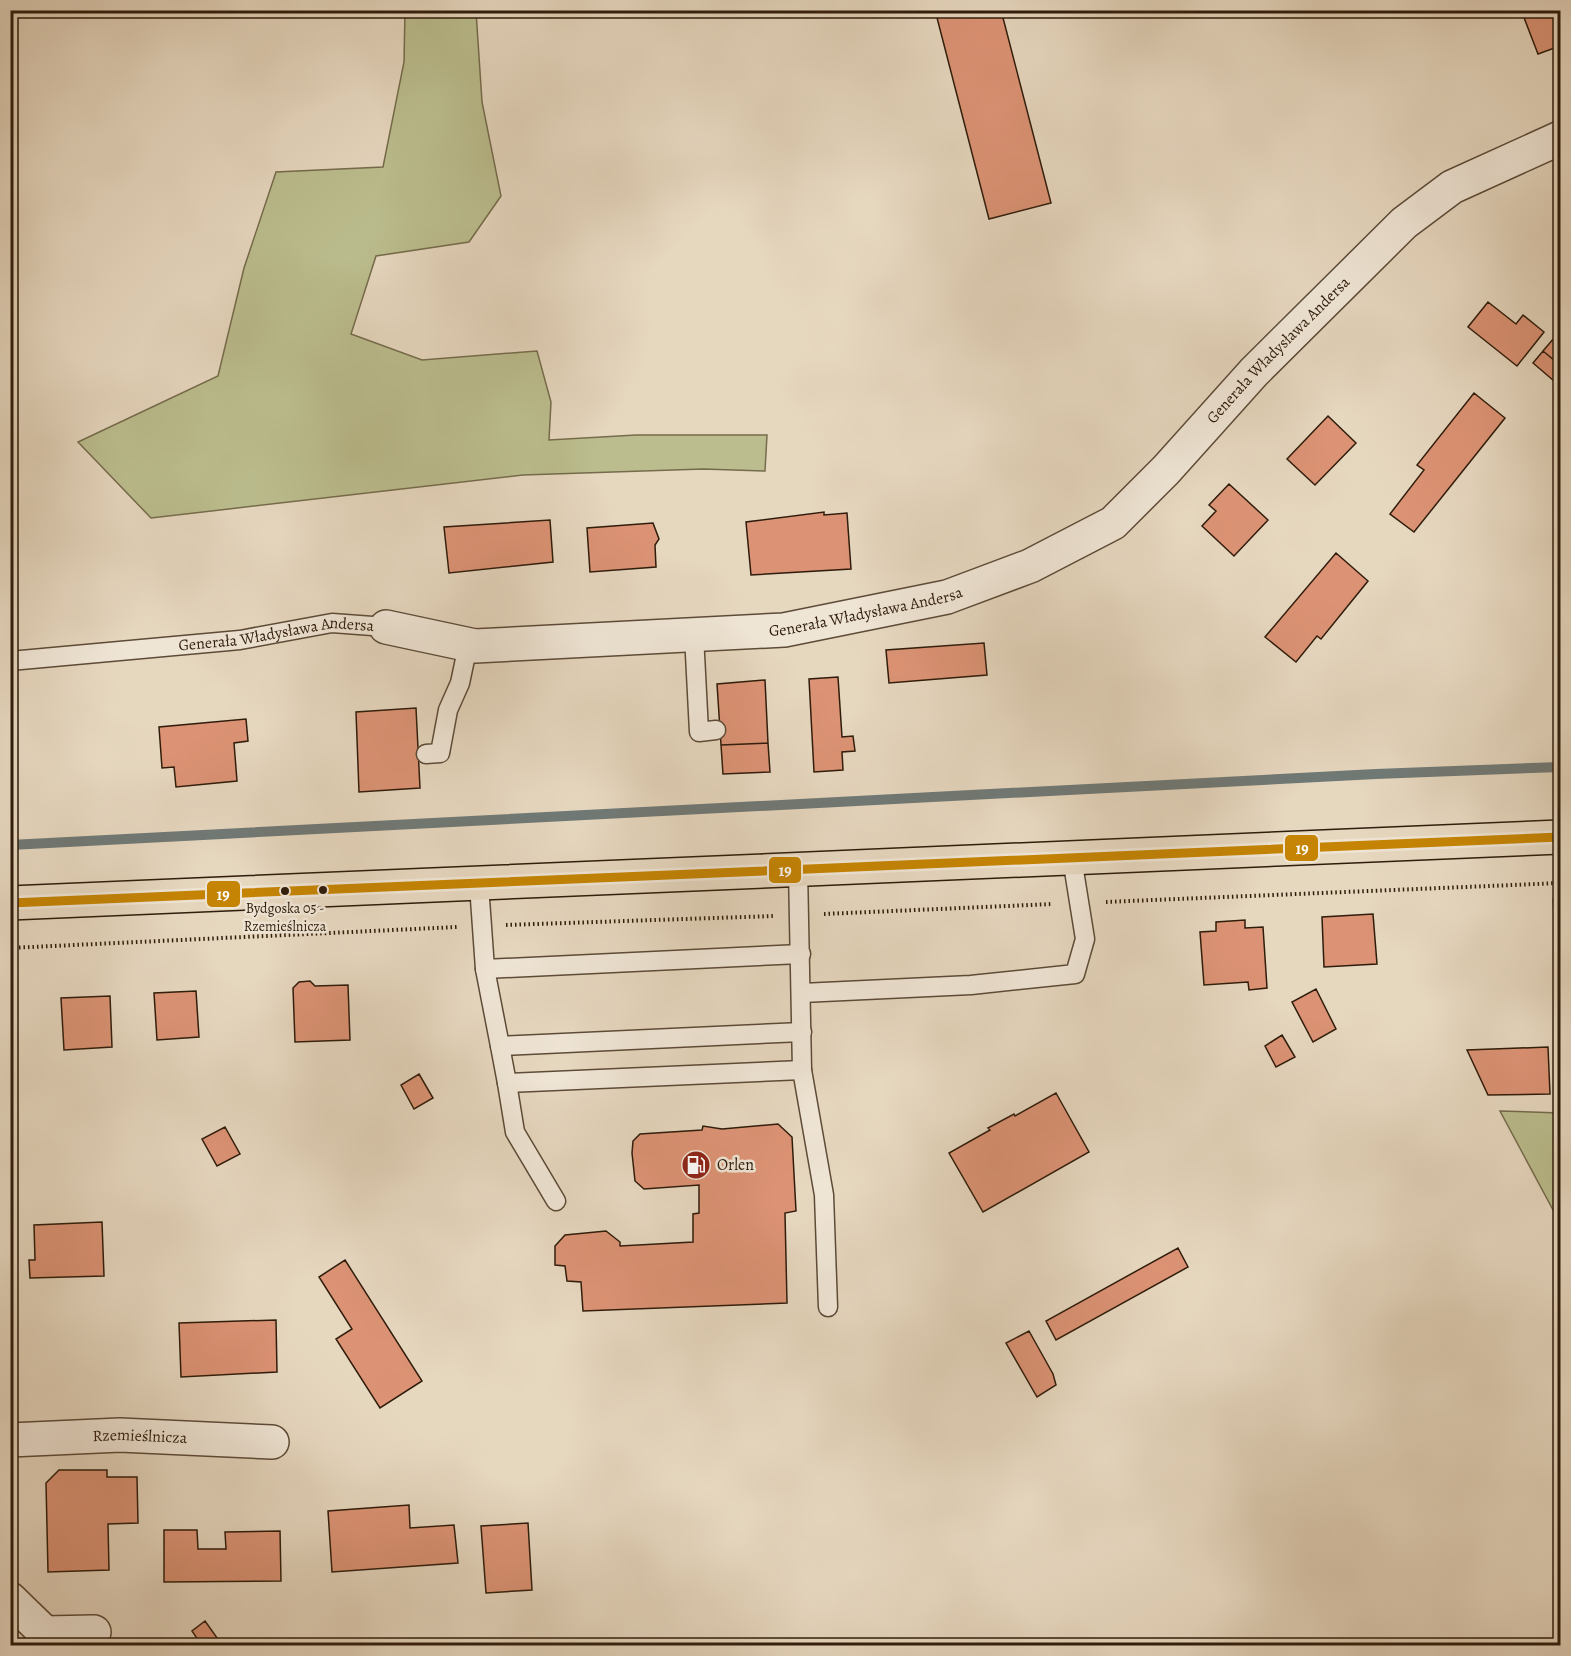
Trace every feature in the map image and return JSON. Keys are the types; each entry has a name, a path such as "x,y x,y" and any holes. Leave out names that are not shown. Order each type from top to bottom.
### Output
{"main road":[{"path":"10,903 478,885 1560,837"}],"street":[{"name":"Generała Władysława Andersa","path":"386,627 468,645 784,630 947,597 1030,566 1113,523 1166,470 1254,372 1404,223 1452,187 1560,138"},
{"name":"Rzemieślnicza","path":"10,1440 120,1436 272,1442"},
{"path":"10,1599 45,1633 94,1632"}],"lane":[{"name":"Generała Władysława Andersa","path":"10,661 240,640 332,624 386,627"},
{"path":"694,635 699,732 716,730"},
{"path":"426,754 440,753 448,710 460,683 468,645"},
{"path":"802,993 972,985 1075,974 1085,939 1072,858"},
{"path":"798,870 802,1070 824,1195 828,1307"},
{"path":"478,885 484,969 515,1132 556,1201"},
{"path":"484,969 801,954"},
{"path":"500,1046 801,1032"},
{"path":"507,1083 802,1070"}],"green space":[{"path":"405,10 476,11 482,102 501,196 469,242 376,256 351,334 422,360 537,351 551,402 549,440 636,435 767,435 765,471 703,469 523,475 151,518 78,442 218,376 244,268 276,172 383,167 404,62"},
{"path":"1553,900 1560,905 1560,1016"},
{"path":"1500,1111 1560,1113 1560,1223"}],"building":[{"path":"872,10 898,10 873,17"},
{"path":"935,10 1001,10 1051,203 989,219"},
{"path":"1534,10 1560,10 1560,46 1538,54 1523,15"},
{"path":"1488,302 1516,324 1523,315 1544,332 1517,366 1468,327"},
{"path":"1554,338 1560,343 1560,354 1555,361 1543,351"},
{"path":"1543,351 1560,365 1560,373 1554,381 1533,363"},
{"path":"1474,393 1505,418 1414,532 1390,514 1424,470 1417,465"},
{"path":"1328,416 1356,443 1315,485 1287,459"},
{"path":"1229,484 1268,520 1234,556 1202,526 1216,511 1209,505"},
{"path":"824,512 824,515 847,513 851,569 751,575 746,522"},
{"path":"550,520 553,562 449,573 444,527"},
{"path":"653,523 659,539 655,545 656,567 590,572 587,528"},
{"path":"1336,553 1368,581 1321,639 1317,636 1296,662 1265,637"},
{"path":"984,643 987,675 889,683 886,650"},
{"path":"838,677 842,737 853,736 855,751 842,752 843,770 814,772 809,679"},
{"path":"765,680 768,743 721,745 717,684"},
{"path":"416,708 420,788 359,792 356,712"},
{"path":"246,719 248,741 234,743 237,781 176,787 174,767 162,768 159,727"},
{"path":"768,743 770,772 723,774 721,745"},
{"path":"1373,914 1377,964 1324,967 1322,917"},
{"path":"1245,920 1245,928 1263,927 1267,988 1249,990 1248,982 1204,985 1200,932 1216,931 1216,922"},
{"path":"310,981 315,986 348,985 350,1040 295,1042 293,988 299,982"},
{"path":"1316,989 1336,1029 1313,1042 1292,1002"},
{"path":"196,991 199,1037 157,1040 154,993"},
{"path":"110,996 112,1047 64,1050 61,998"},
{"path":"1282,1035 1295,1057 1276,1067 1265,1046"},
{"path":"1548,1047 1550,1094 1488,1095 1467,1050"},
{"path":"419,1074 433,1098 414,1109 401,1085"},
{"path":"1056,1093 1089,1152 983,1212 949,1153 990,1130 988,1128"},
{"path":"778,1124 792,1137 796,1211 785,1213 787,1303 583,1311 581,1282 567,1281 565,1266 555,1265 555,1246 565,1235 606,1231 620,1242 620,1246 693,1242 693,1214 699,1213 699,1185 644,1189 635,1181 632,1153 633,1141 640,1134 702,1130 703,1126 722,1129"},
{"path":"225,1127 240,1154 217,1166 202,1139"},
{"path":"102,1222 104,1276 30,1278 29,1260 35,1260 34,1225"},
{"path":"1178,1248 1188,1267 1056,1340 1046,1321"},
{"path":"345,1260 422,1381 380,1408 336,1339 352,1329 319,1277"},
{"path":"276,1320 277,1372 181,1377 179,1323"},
{"path":"1029,1331 1053,1374 1056,1385 1037,1397 1006,1343"},
{"path":"59,1470 107,1470 107,1477 137,1477 138,1523 108,1524 109,1570 48,1572 46,1483"},
{"path":"409,1505 410,1528 454,1525 458,1563 332,1572 328,1511"},
{"path":"528,1523 532,1590 486,1593 481,1526"},
{"path":"164,1530 197,1530 198,1549 226,1549 225,1532 280,1531 281,1581 164,1582"},
{"path":"205,1621 220,1642 215,1646 202,1646 192,1631"}],"waterway":[{"path":"10,845 1376,774 1560,767"}],"transit line":[{"name":"19","path":"10,903 1560,837"}],"place":[{"name":"Bydgoska 05 - Rzemieślnicza","path":"285,891"},
{"name":"Orlen","path":"696,1165"}]}
